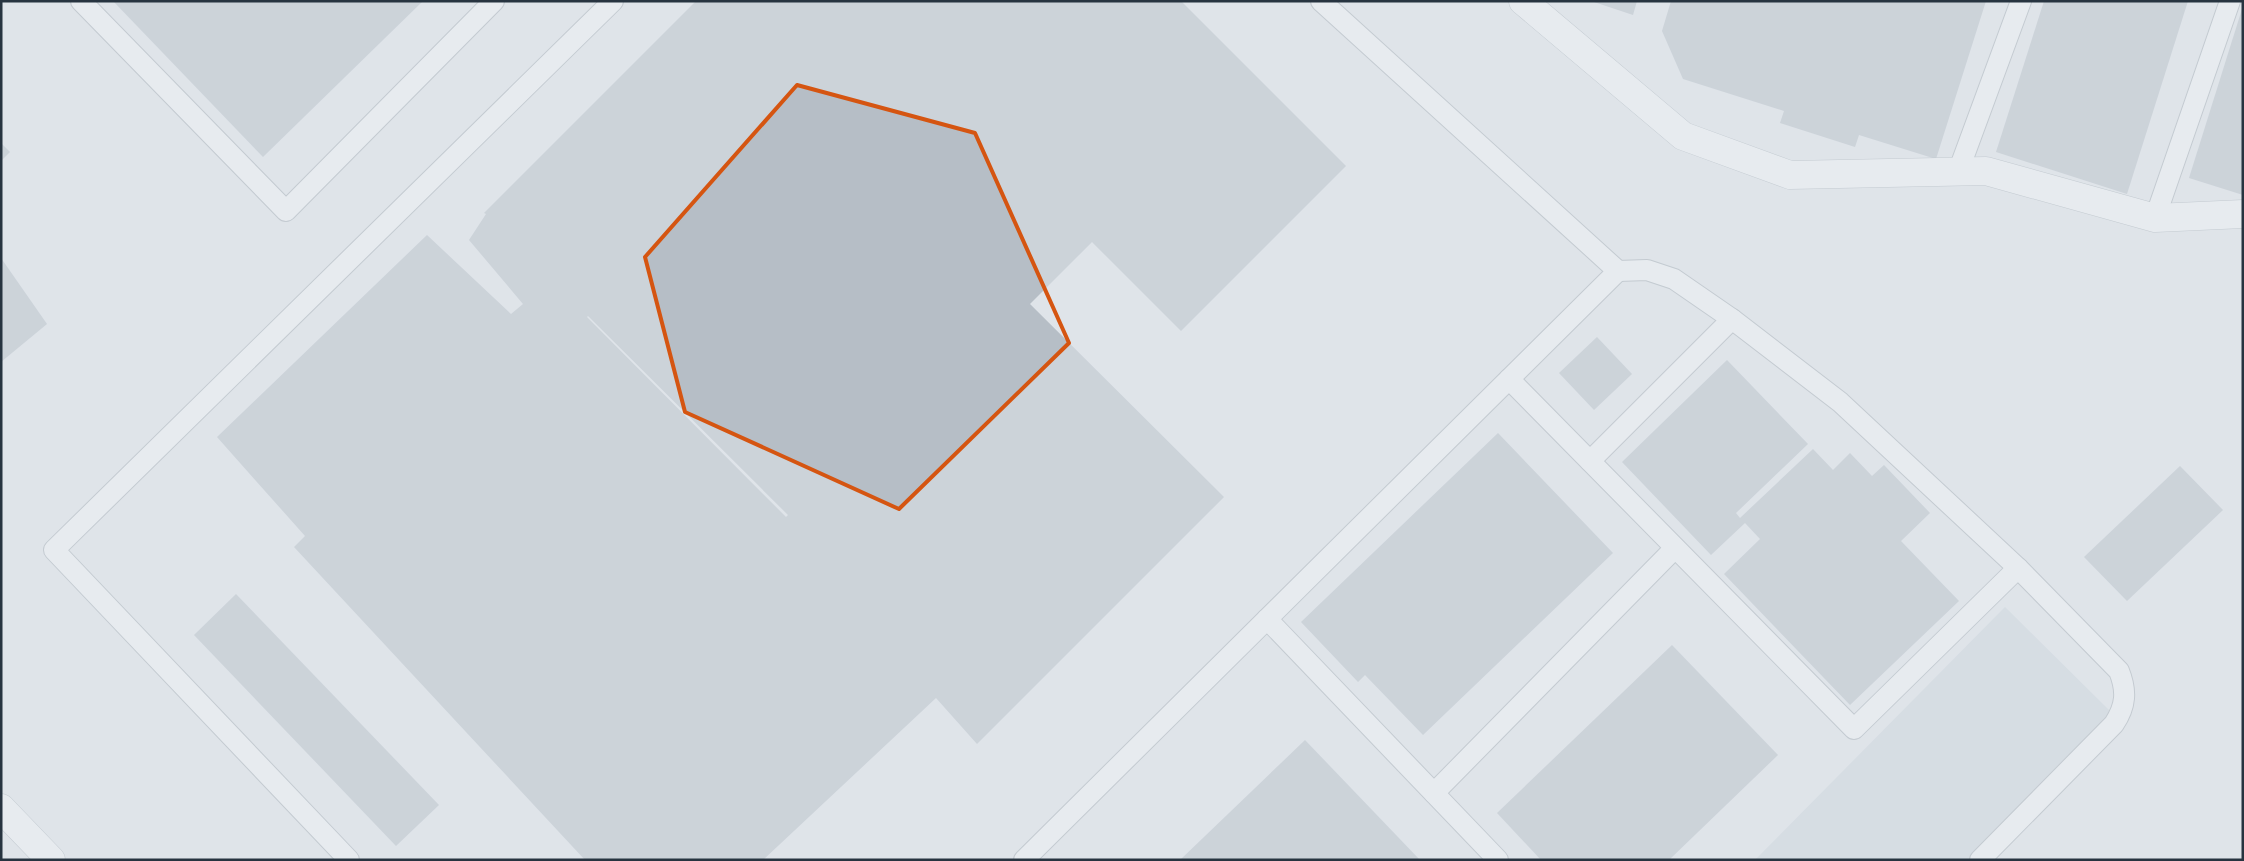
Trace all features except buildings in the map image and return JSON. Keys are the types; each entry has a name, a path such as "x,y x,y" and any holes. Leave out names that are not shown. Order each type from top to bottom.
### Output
{"street":[{"path":"1523,1 1683,136 1790,174 1986,171 2155,218 2243,214"},
{"path":"1,808 50,860"}],"lane":[{"path":"81,1 286,211 494,1"},
{"path":"349,860 54,550 613,1"},
{"path":"1321,1 1618,272"},
{"path":"1958,172 2021,1"},
{"path":"2155,218 2230,1"},
{"path":"1024,860 1618,272 1647,270 1674,278 1732,319 1840,402 2018,568 2119,671 2124,684 2125,698 2122,713 2114,724 1980,860"},
{"path":"1590,461 1732,319"},
{"path":"1509,379 1854,729 2018,568"},
{"path":"1434,793 1675,548"},
{"path":"1267,618 1498,860"}],"highlighted area":[{"path":"797,85 975,133 1069,343 899,509 685,412 645,257"}],"shaded area":[{"path":"2005,607 2115,716 1974,860 1755,860"}]}
